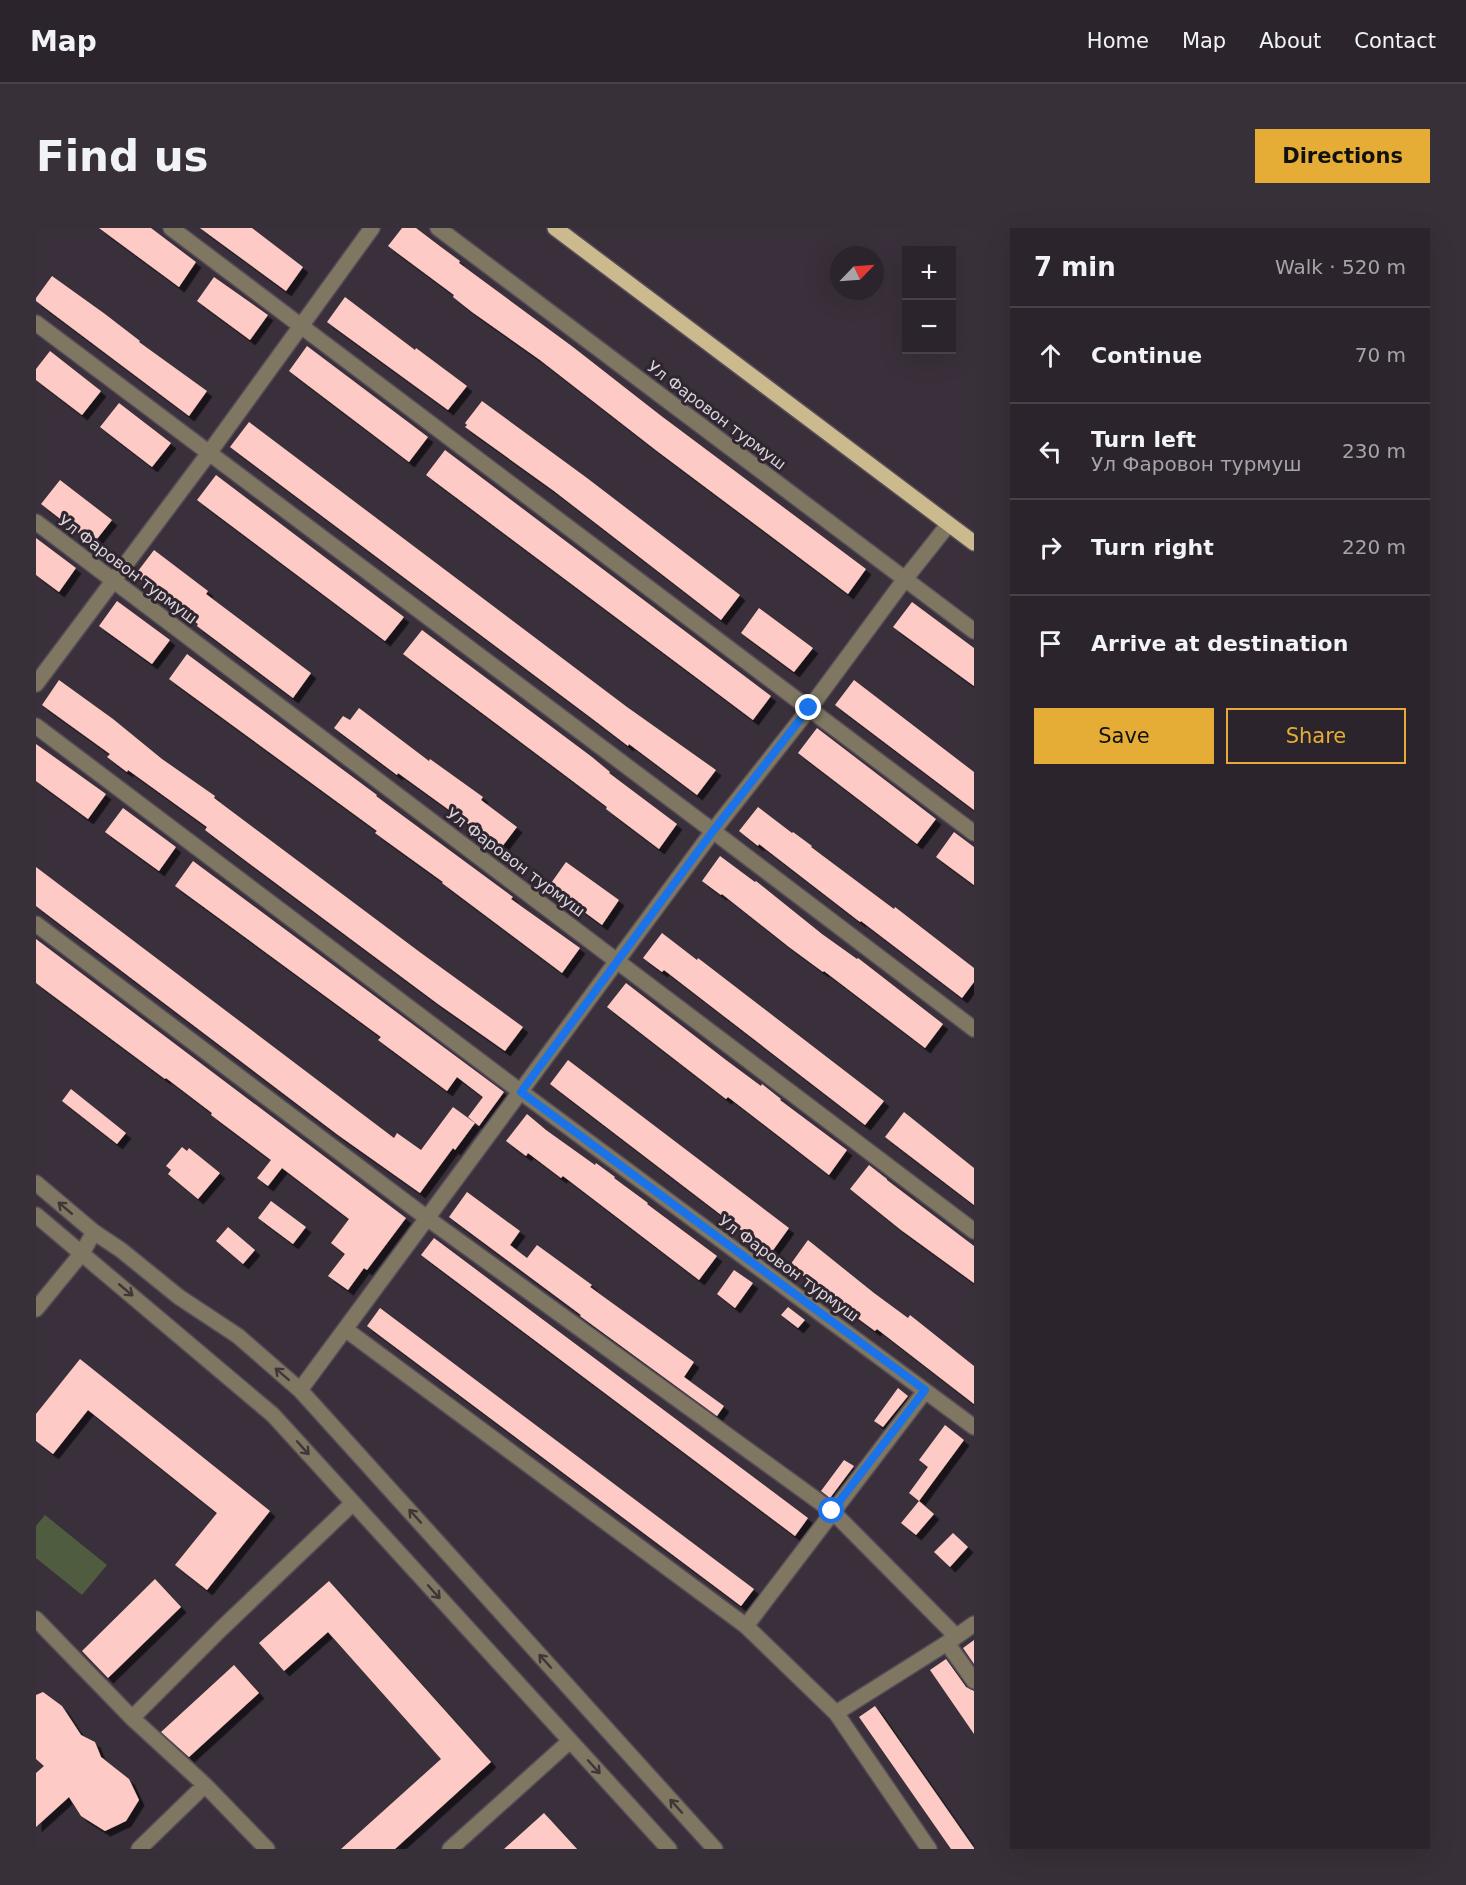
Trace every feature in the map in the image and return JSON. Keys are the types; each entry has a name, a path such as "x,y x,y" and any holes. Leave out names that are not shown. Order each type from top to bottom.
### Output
{"main road":[{"path":"555,228 974,543"}],"street":[{"path":"171,228 974,833"},
{"path":"36,684 209,453 372,228"},
{"name":"Ул Фаровон турмуш","path":"438,228 974,631"},
{"path":"36,323 974,1029"},
{"name":"Ул Фаровон турмуш","path":"36,522 974,1231"},
{"path":"300,1390 713,831 948,525"},
{"name":"Ул Фаровон турмуш","path":"36,726 521,1092 974,1427"},
{"path":"36,924 427,1218 832,1511 952,1640 974,1681"},
{"path":"36,1183 94,1232 121,1250 179,1297 238,1336 300,1390 715,1849"},
{"path":"36,1215 273,1415 669,1849"},
{"path":"36,1309 82,1253 94,1232"},
{"path":"345,1329 746,1626 836,1713 929,1849"},
{"path":"746,1626 925,1390"},
{"path":"132,1718 353,1503"},
{"path":"36,1619 132,1718 205,1785 267,1849"},
{"path":"836,1713 974,1624"},
{"path":"450,1849 570,1741"},
{"path":"139,1849 205,1785"}],"green space":[{"path":"45,1515 107,1565 82,1595 36,1558 36,1526"}],"building":[{"path":"99,228 151,228 196,262 179,287"},
{"path":"200,228 252,228 303,267 286,291"},
{"path":"402,228 416,228 460,261 459,263 866,569 848,594 540,360 472,312 453,297 454,295 388,246"},
{"path":"52,276 207,391 189,416 36,301"},
{"path":"214,277 268,315 250,340 197,301"},
{"path":"345,297 467,386 448,410 327,322"},
{"path":"307,346 428,437 409,462 289,371"},
{"path":"50,351 101,391 82,415 36,380 36,369"},
{"path":"482,401 740,595 721,620 554,491 465,427 467,425 465,423"},
{"path":"119,403 171,443 152,467 100,427"},
{"path":"249,422 627,707 716,770 697,795 629,744 628,746 230,447"},
{"path":"445,450 771,696 753,720 426,475"},
{"path":"216,475 404,617 385,641 197,500"},
{"path":"60,480 112,520 93,544 41,504"},
{"path":"36,538 76,568 59,592 36,575"},
{"path":"154,550 208,591 206,594 311,673 293,698 197,626 198,624 135,575"},
{"path":"117,601 170,640 152,664 99,626"},
{"path":"912,602 974,648 974,686 893,627"},
{"path":"759,608 813,648 794,672 741,633"},
{"path":"422,630 592,757 609,773 677,824 659,849 606,809 607,807 403,654"},
{"path":"187,654 513,897 511,899 580,948 562,973 375,833 377,831 169,679"},
{"path":"59,680 421,953 523,1027 505,1051 238,855 205,830 207,827 128,770 127,772 107,757 110,754 42,705"},
{"path":"854,680 974,772 974,810 835,705"},
{"path":"359,708 429,761 430,759 483,797 481,800 517,827 498,852 472,832 474,828 334,728 343,716 350,720"},
{"path":"817,728 936,819 917,844 798,753"},
{"path":"36,744 106,794 88,819 36,781"},
{"path":"758,807 974,968 974,982 962,998 739,831"},
{"path":"123,808 176,847 159,871 105,832"},
{"path":"954,832 974,847 974,885 936,857"},
{"path":"720,856 943,1024 925,1048 702,881"},
{"path":"193,861 504,1092 479,1126 468,1117 483,1097 457,1077 447,1091 378,1040 381,1037 175,886"},
{"path":"566,862 619,900 602,925 549,886"},
{"path":"36,867 394,1138 397,1133 421,1150 453,1107 475,1123 455,1150 453,1148 420,1193 338,1135 36,906"},
{"path":"662,933 884,1101 865,1125 664,970 662,972 643,958"},
{"path":"36,939 406,1218 367,1270 364,1268 348,1290 328,1276 345,1254 331,1243 349,1219 282,1168 268,1186 257,1178 271,1160 166,1078 36,983"},
{"path":"626,983 847,1150 829,1175 607,1007"},
{"path":"568,1060 789,1228 771,1253 550,1084"},
{"path":"71,1089 126,1133 117,1144 62,1101"},
{"path":"904,1112 974,1168 974,1205 885,1137"},
{"path":"527,1114 546,1130 615,1177 717,1256 699,1280 563,1176 561,1178 528,1153 526,1156 506,1141"},
{"path":"182,1147 187,1151 189,1148 220,1173 198,1199 168,1174 171,1170 166,1166"},
{"path":"869,1165 974,1246 974,1283 901,1230 850,1189"},
{"path":"467,1192 520,1231 510,1245 527,1258 537,1245 592,1285 590,1287 694,1362 684,1377 724,1406 717,1416 449,1217"},
{"path":"271,1201 306,1227 293,1244 258,1218"},
{"path":"228,1227 255,1250 243,1264 216,1241"},
{"path":"434,1238 808,1518 795,1536 421,1255"},
{"path":"808,1240 874,1293 908,1318 910,1315 974,1366 974,1404 877,1329 875,1331 841,1306 790,1265"},
{"path":"734,1270 753,1283 735,1308 717,1294"},
{"path":"788,1307 805,1320 798,1328 781,1315"},
{"path":"380,1308 754,1589 741,1606 367,1326"},
{"path":"80,1359 270,1511 207,1590 175,1565 217,1513 88,1410 53,1454 36,1441 36,1414"},
{"path":"898,1388 908,1396 883,1427 874,1421"},
{"path":"945,1425 964,1440 919,1501 909,1493 928,1467 919,1460"},
{"path":"844,1460 854,1466 830,1498 821,1491"},
{"path":"919,1501 934,1514 916,1535 901,1523"},
{"path":"953,1533 968,1547 950,1567 934,1552"},
{"path":"155,1579 181,1607 108,1678 82,1651"},
{"path":"329,1581 491,1762 395,1849 341,1849 441,1759 328,1632 284,1671 259,1643"},
{"path":"974,1640 974,1664 963,1648"},
{"path":"946,1659 966,1687 974,1691 974,1734 930,1670"},
{"path":"234,1665 259,1693 189,1757 161,1732"},
{"path":"43,1692 62,1706 81,1735 95,1742 101,1757 129,1779 139,1800 126,1821 105,1831 81,1816 69,1797 36,1827 36,1773 44,1766 36,1759 36,1695"},
{"path":"875,1706 974,1849 951,1849 859,1717"},
{"path":"544,1813 577,1849 504,1849"}],"route":[{"path":"809,708 713,831 521,1092 925,1390 832,1511"}]}
